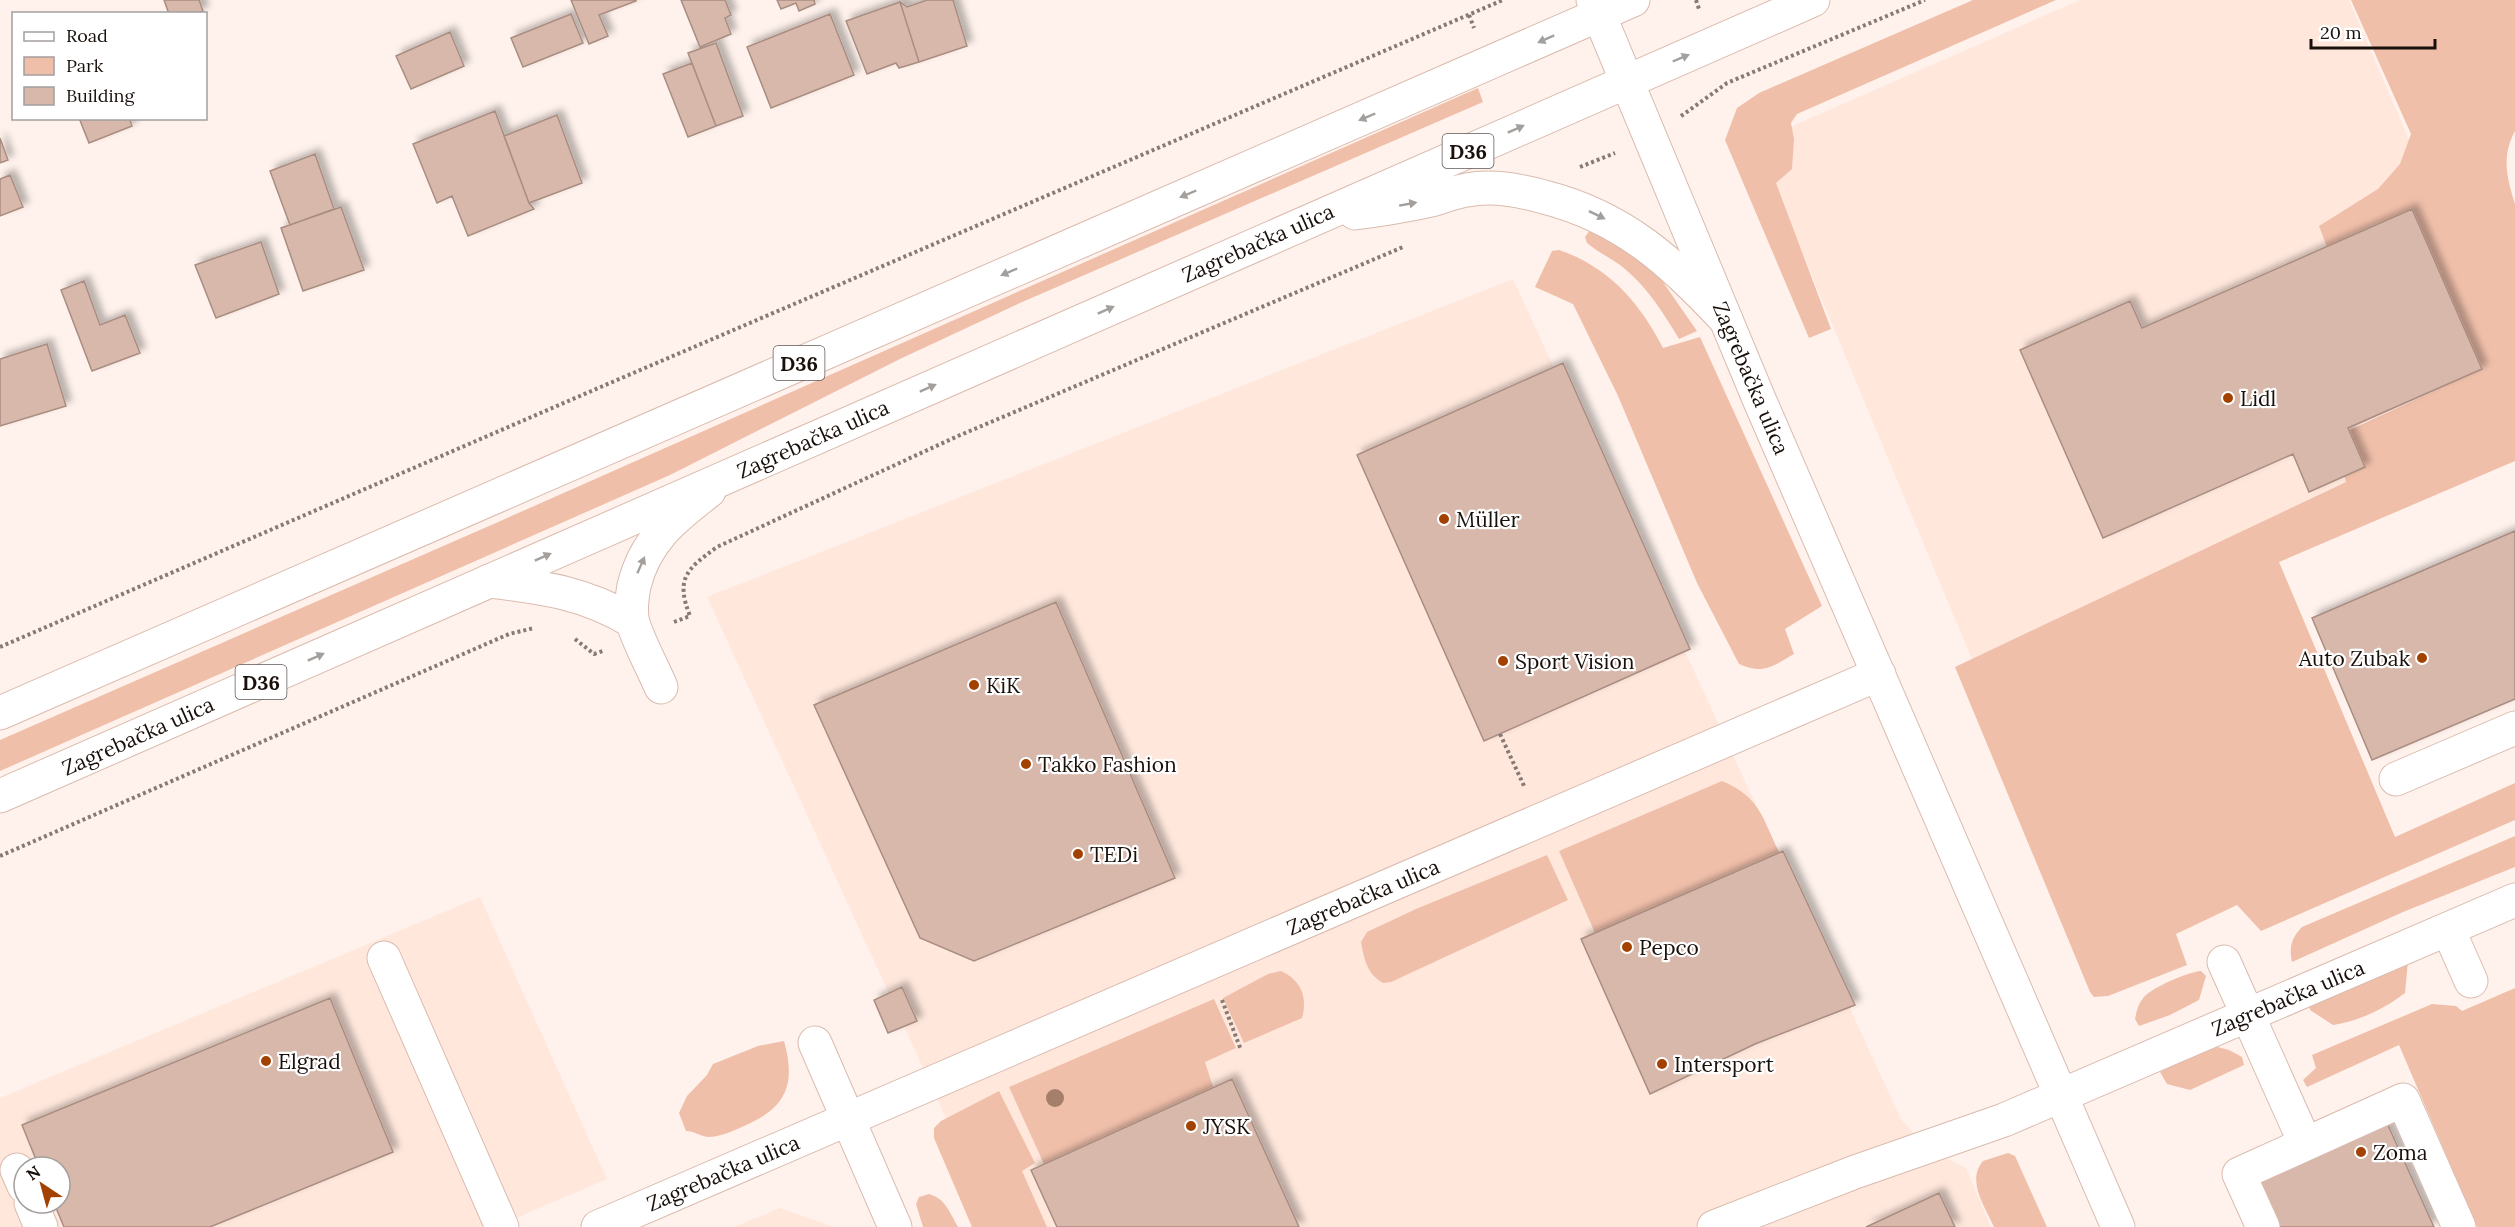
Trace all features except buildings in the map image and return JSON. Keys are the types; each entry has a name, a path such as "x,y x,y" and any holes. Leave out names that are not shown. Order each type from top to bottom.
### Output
{"main road":[{"name":"D36","path":"0,713 1596,8 1633,0"},
{"name":"Zagrebačka ulica","path":"0,796 1813,0"},
{"name":"Zagrebačka ulica","path":"1596,8 1726,320 2118,1227"},
{"path":"1309,220 1426,201 1467,190 1495,188 1526,192 1595,213 1634,236 1696,287 1726,320"},
{"path":"661,687 636,629 632,595 638,568 651,545 672,520 728,477"},
{"path":"489,580 540,586 590,599 636,629"},
{"name":"Zagrebačka ulica","path":"598,1227 1879,674"},
{"path":"2396,779 2515,728"},
{"name":"Zagrebačka ulica","path":"2061,1096 2515,900"},
{"path":"2448,929 2471,981"},
{"path":"384,958 502,1227"},
{"path":"2224,962 2305,1143"},
{"path":"815,1043 895,1227"},
{"path":"1714,1227 1855,1172 2004,1120 2061,1096"},
{"path":"2263,1227 2239,1174 2403,1100 2459,1227"}],"path":[{"path":"0,647 624,376 1503,0"},
{"path":"1557,200 1571,171 1650,138 1727,83 1926,0"},
{"path":"568,635 594,654 636,629 690,616 681,595 685,579 696,562 717,547 958,436 1410,244"},
{"path":"0,856 509,634 536,628"},
{"path":"1500,734 1525,789"},
{"path":"1220,995 1241,1050"}],"shaded area":[{"path":"2080,0 2349,0 2515,386 2515,421 1973,662 1756,142"},
{"path":"1513,279 1901,1119 1926,1148 1966,1168 1991,1227 996,1227 707,597"},
{"path":"480,897 607,1179 495,1227 0,1227 0,1098"},
{"path":"780,1208 833,1227 734,1227"}],"green space":[{"path":"1973,0 2056,0 1797,114 1791,123 1794,139 1792,169 1776,183 1831,329 1809,338 1725,140 1737,108 1759,93"},
{"path":"2351,0 2515,0 2515,131 2508,150 2507,168 2515,204 2515,461 2279,562 2395,837 2515,783 2515,820 2261,931 2237,905 2176,934 2187,965 2108,996 2094,997 1955,667 2346,482 2342,469 2360,459 2350,430 2482,369 2327,247 2319,226 2378,189 2400,164 2411,134"},
{"path":"1478,88 1483,102 1020,303 902,358 670,475 0,771 0,740"},
{"path":"1592,227 1603,232 1658,275 1697,331 1679,339 1641,284 1620,265 1587,243 1585,237"},
{"path":"1559,250 1593,266 1621,288 1644,316 1663,348 1700,337 1822,606 1785,629 1794,654 1780,662 1761,669 1739,664 1697,583 1618,396 1573,304 1535,287 1552,251"},
{"path":"1722,781 1735,787 1752,801 1764,818 1779,852 1595,933 1559,851"},
{"path":"2515,836 2515,867 2403,912 2292,962 2292,943 2302,927"},
{"path":"1547,855 1568,900 1391,982 1383,983 1370,971 1361,942 1367,932 1416,909"},
{"path":"2408,961 2405,993 2380,1009 2352,1021 2333,1025 2310,1010 2309,1004"},
{"path":"1281,971 1294,979 1301,990 1304,1003 1302,1018 1244,1043 1223,998 1268,974"},
{"path":"2201,971 2206,976 2199,1000 2170,1015 2139,1026 2135,1019 2139,1005 2148,993 2171,981"},
{"path":"2515,988 2515,1227 2477,1227 2399,1045 2307,1087 2303,1080 2316,1068 2312,1055 2432,1004 2456,1006 2462,1011"},
{"path":"1214,999 1236,1048 1205,1062 1213,1087 1044,1164 1009,1087"},
{"path":"784,1041 789,1070 785,1093 779,1103 759,1119 717,1136 708,1137 686,1131 679,1113 687,1096 707,1075 713,1064 758,1046"},
{"path":"2214,1046 2242,1057 2244,1065 2190,1090 2167,1084 2160,1072 2203,1047"},
{"path":"999,1091 1035,1163 1022,1171 1047,1227 972,1227 934,1138 934,1128 941,1121"},
{"path":"2008,1153 2015,1156 2047,1227 1994,1227 1982,1203 1976,1177 1983,1161"},
{"path":"929,1194 943,1203 958,1227 923,1227 916,1204 919,1197"}],"place":[{"name":"Lidl","path":"2228,398"},
{"name":"Müller","path":"1444,519"},
{"name":"Auto Zubak","path":"2422,658"},
{"name":"Sport Vision","path":"1503,661"},
{"name":"KiK","path":"974,685"},
{"name":"Takko Fashion","path":"1026,764"},
{"name":"TEDi","path":"1078,854"},
{"name":"Pepco","path":"1627,947"},
{"name":"Elgrad","path":"266,1061"},
{"name":"Intersport","path":"1662,1064"},
{"name":"JYSK","path":"1191,1126"},
{"name":"Zoma","path":"2361,1152"}]}
